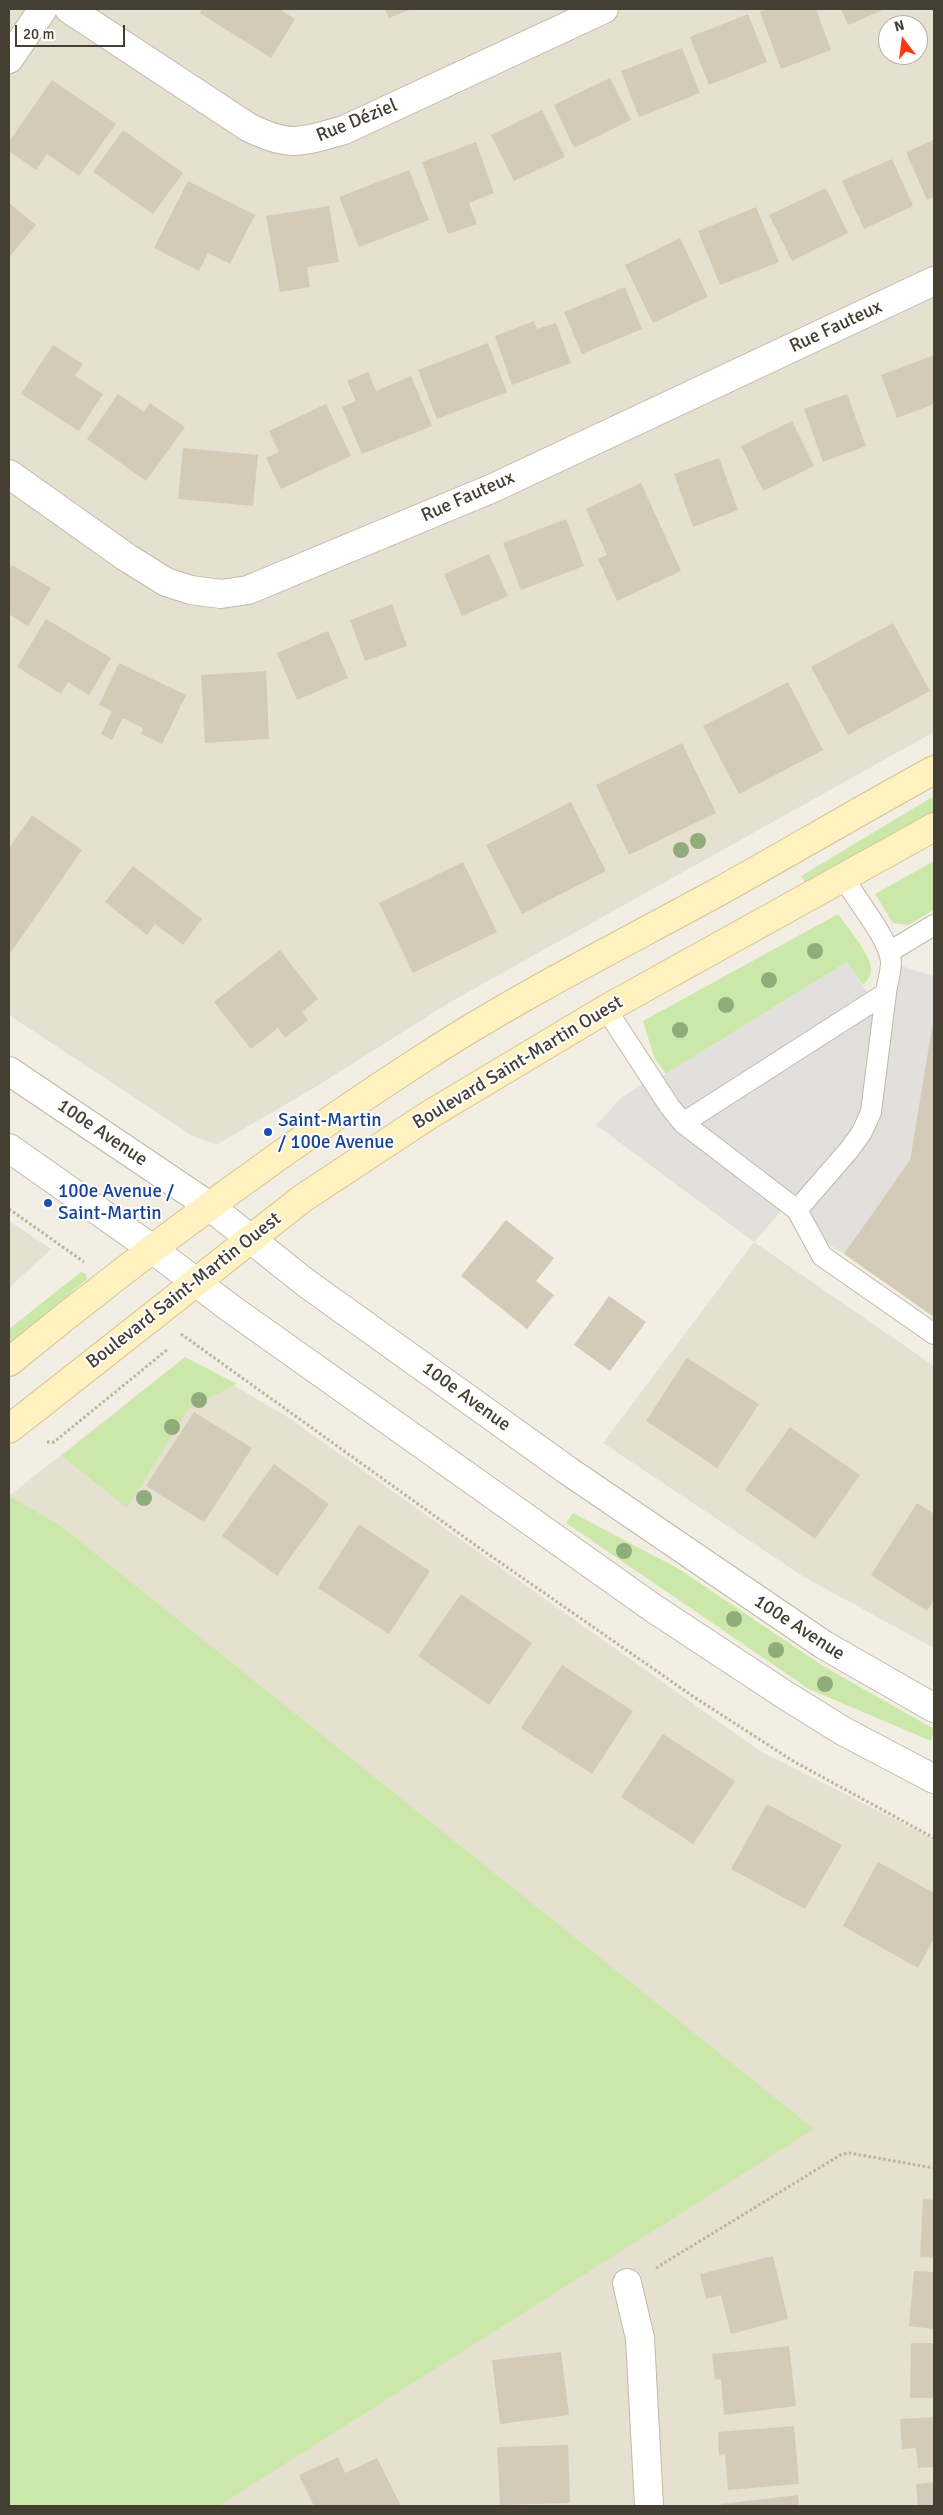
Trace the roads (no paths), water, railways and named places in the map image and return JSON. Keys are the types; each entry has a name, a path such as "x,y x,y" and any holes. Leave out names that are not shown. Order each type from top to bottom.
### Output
{"main road":[{"path":"9,1362 151,1248 208,1205 292,1145 430,1054 576,969 751,874 934,770"},
{"name":"Boulevard Saint-Martin Ouest","path":"9,1429 304,1198 429,1115 606,1009 934,827"}],"street":[{"path":"9,59 43,9"},
{"name":"Rue Déziel","path":"69,9 248,127 271,139 301,142 344,130 604,9"},
{"name":"Rue Fauteux","path":"9,474 126,557 166,582 191,590 221,594 248,590 493,488 934,281"},
{"name":"100e Avenue","path":"9,1071 208,1205 306,1283 568,1470 824,1645 934,1708"},
{"path":"9,1148 653,1608 843,1731 934,1779"},
{"path":"627,2282 640,2338 649,2506"}],"lane":[{"path":"797,1210 862,1132 871,1112 890,962 889,952 843,877"},
{"path":"889,952 934,925"},
{"path":"683,1123 886,993"},
{"path":"606,1009 665,1100 683,1123 797,1210 822,1256 934,1334"}],"place":[{"name":"Saint-Martin / 100e Avenue","path":"268,1132"},
{"name":"100e Avenue / Saint-Martin","path":"48,1203"}]}
